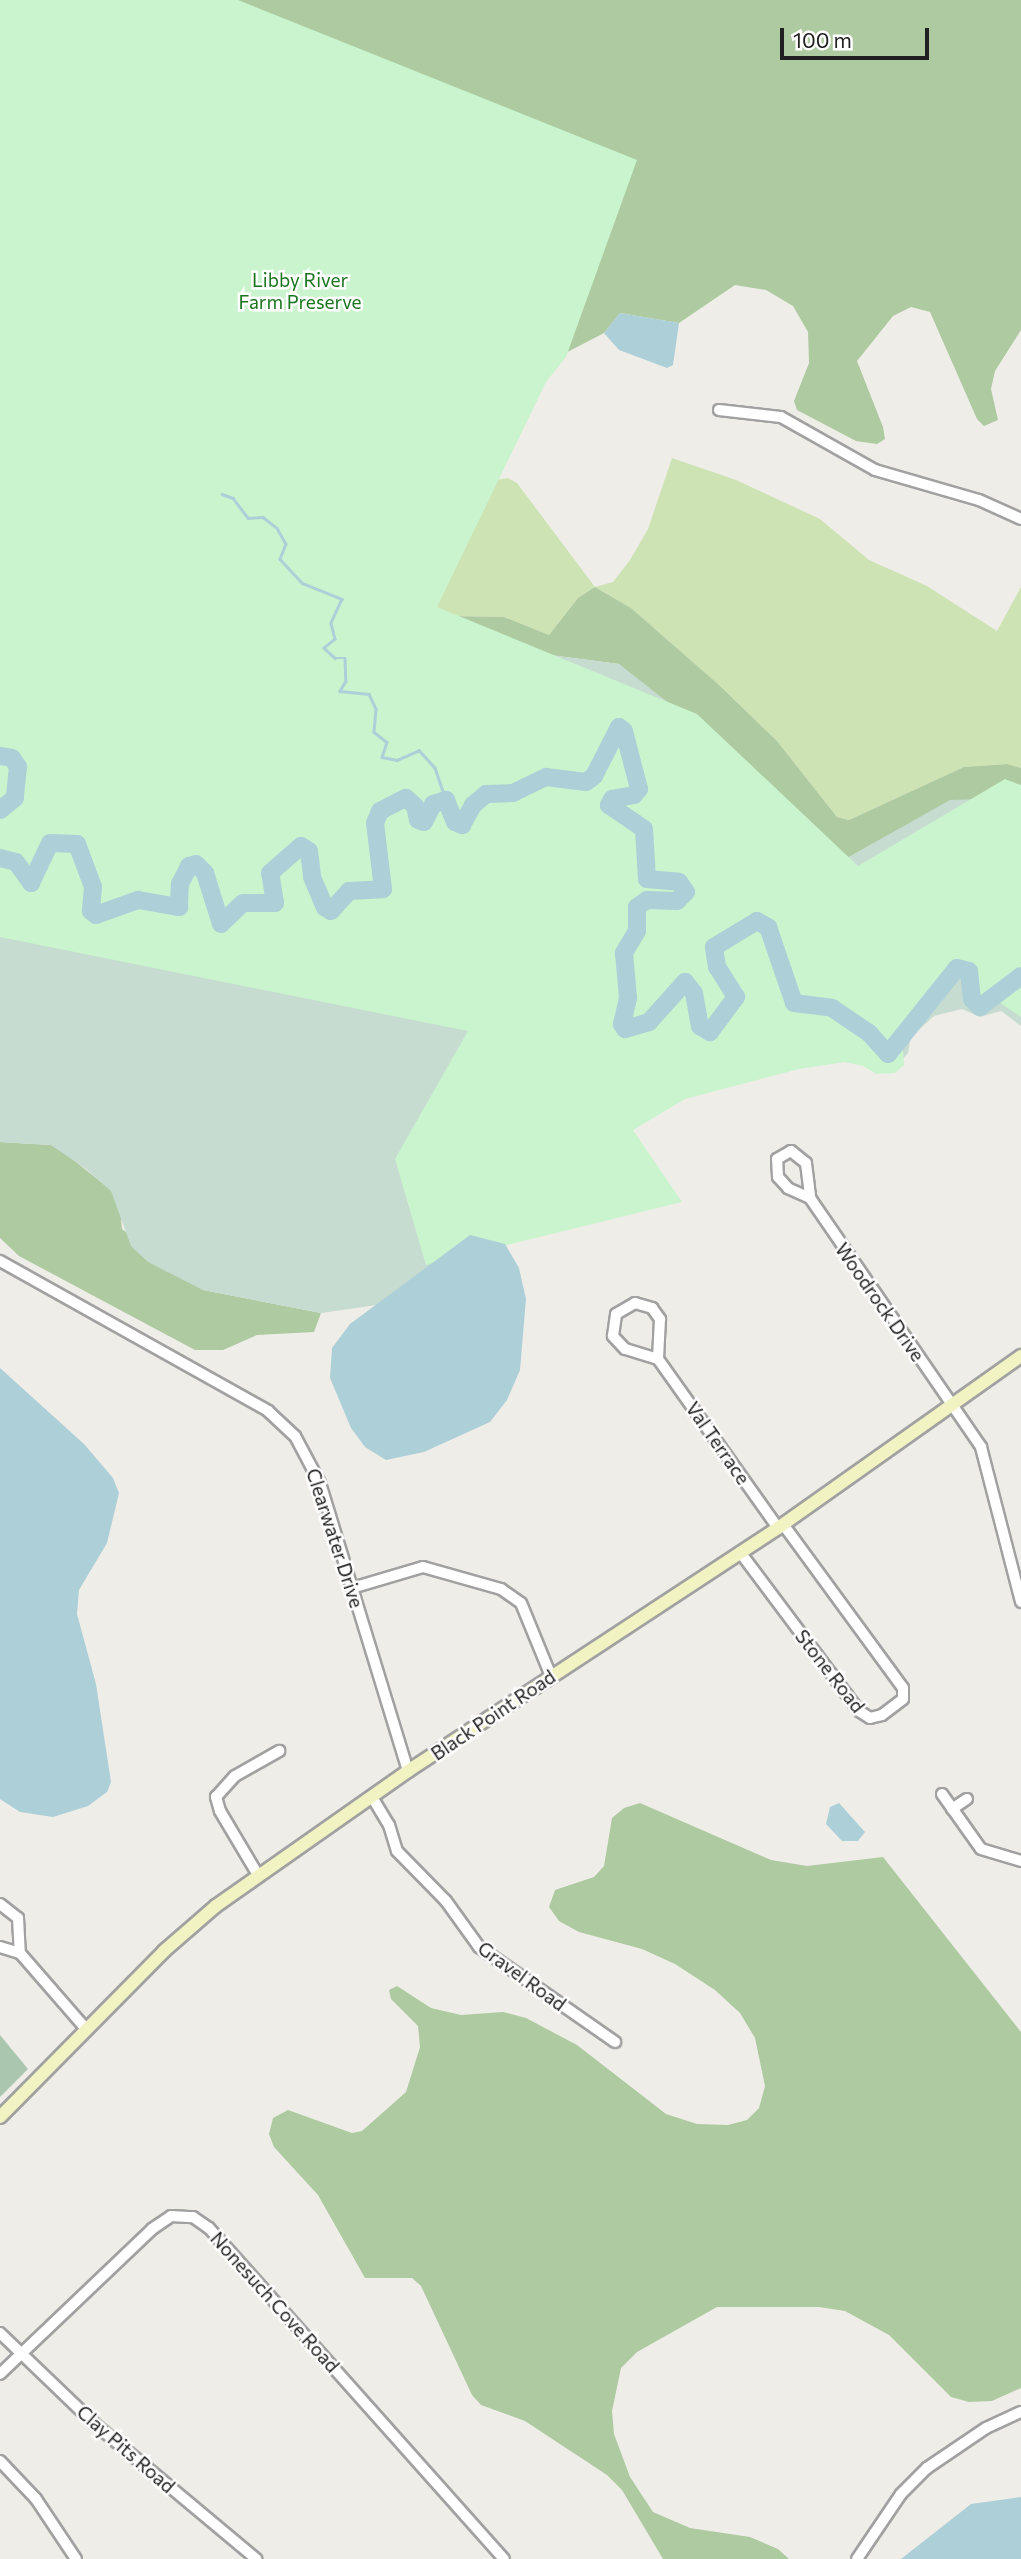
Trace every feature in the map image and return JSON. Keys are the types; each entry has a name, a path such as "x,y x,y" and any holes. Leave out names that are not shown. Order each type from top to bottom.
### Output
{"main road":[{"name":"Black Point Road","path":"0,2117 198,1920 258,1875 551,1676 780,1526 1021,1356"}],"street":[{"path":"719,410 781,417 876,470 979,500 1021,519"},
{"name":"Woodrock Drive","path":"810,1198 804,1161 794,1152 782,1154 776,1167 780,1180 810,1198 988,1464 1021,1602"},
{"name":"Clearwater Drive","path":"0,1261 282,1423 314,1467 408,1772"},
{"path":"643,1304 658,1315 658,1359 625,1349 615,1340 612,1322 622,1307 643,1304"},
{"name":"Val Terrace","path":"658,1359 780,1526"},
{"name":"Stone Road","path":"740,1552 859,1711 870,1718 882,1715 902,1699 903,1688 780,1526"},
{"path":"352,1588 423,1567 501,1589 521,1602 551,1676"},
{"path":"258,1875 220,1811 216,1797 224,1784 279,1751"},
{"path":"942,1794 981,1849 1021,1861"},
{"name":"Gravel Road","path":"372,1797 389,1825 397,1851 446,1901 479,1947 615,2042"},
{"path":"952,1810 967,1799"},
{"path":"0,1904 18,1918 20,1952"},
{"path":"0,1947 20,1952 86,2029"},
{"name":"Nonesuch Cove Road","path":"0,2374 152,2229 172,2216 193,2217 209,2228 504,2559"},
{"name":"Clay Pits Road","path":"0,2333 96,2425 256,2559"},
{"path":"857,2559 901,2494 927,2468 986,2428 1021,2412"},
{"path":"0,2461 36,2499 76,2559"}],"green space":[{"path":"0,0 1021,0 1021,330 995,371 991,389 998,420 984,426 977,419 930,312 911,307 893,316 857,361 883,427 885,439 877,444 856,441 797,410 794,401 809,363 808,332 793,306 766,290 735,285 679,323 620,313 604,333 554,359"},
{"name":"Libby River Farm Preserve","path":"0,0 238,0 637,160 566,357 546,382 437,607 697,714 858,866 1005,779 1021,785 1021,1017 999,1002 979,1000 975,969 961,960 901,1028 895,1045 903,1051 904,1065 895,1073 877,1074 863,1066 845,1062 799,1069 685,1099 633,1130 682,1202 426,1265 395,1159 468,1031 0,937"},
{"path":"0,335 488,481 508,478 517,483 595,587 578,598 549,635 504,617 448,616"},
{"path":"672,458 736,480 820,519 869,560 927,586 997,631 1021,587 1021,768 1006,764 964,767 849,820 837,817 777,741 719,685 631,608 595,587 613,582 630,560 648,529"},
{"path":"257,510 512,650 619,664 711,736 840,862 950,800 1021,798 1021,1026 1001,1011 980,1017 962,1009 934,1016 911,1037 908,1053 899,1063 851,1051 648,1106 377,1305 321,1313 203,1290 148,1262 131,1246 111,1191 86,1169 51,1145 0,1142 0,562"},
{"path":"595,587 631,608 719,685 777,741 837,817 849,820 964,767 1007,764 1021,768 1021,798 905,826 840,862 619,664 512,650 448,616 504,617 549,635 578,598"},
{"path":"0,1142 51,1145 66,1154 111,1190 120,1206 122,1229 203,1290 321,1313 314,1332 257,1335 223,1350 195,1350 19,1256 0,1238"},
{"path":"640,1803 771,1860 807,1866 883,1857 1021,2032 1021,2388 992,2401 969,2402 951,2397 889,2335 845,2311 819,2307 717,2307 637,2352 621,2368 612,2411 614,2434 630,2477 653,2512 690,2528 750,2537 778,2549 789,2559 663,2559 622,2490 607,2475 525,2421 481,2405 472,2395 421,2286 412,2278 365,2278 318,2195 274,2147 269,2134 273,2118 288,2110 352,2133 362,2131 406,2092 420,2047 418,2026 391,1999 389,1990 397,1986 431,2008 461,2015 503,2012 526,2018 577,2045 666,2114 697,2124 728,2125 747,2120 759,2108 765,2086 755,2038 740,2013 715,1990 675,1964 642,1949 579,1932 559,1921 549,1907 555,1890 594,1877 604,1866 612,1818 624,1808"},
{"path":"0,2035 28,2069 0,2097"}],"water":[{"path":"620,313 679,323 673,365 667,368 619,350 604,333"},
{"path":"470,1235 505,1244 519,1268 526,1299 520,1370 507,1400 490,1422 424,1452 386,1460 365,1447 351,1428 330,1378 332,1348 350,1324"},
{"path":"0,1368 84,1444 113,1478 119,1493 107,1543 79,1590 77,1614 96,1684 111,1782 107,1792 88,1806 53,1817 20,1812 0,1799"},
{"path":"839,1803 865,1832 858,1841 842,1841 826,1824 830,1807"},
{"path":"1021,2497 1021,2559 901,2559 971,2504"}],"waterway":[{"path":"222,494 233,498 248,518 263,517 277,528 286,544 280,559 302,583 342,599 331,623 335,639 324,648 335,658 345,658 346,681 340,691 369,694 376,709 374,732 387,742 382,757 397,760 419,750 435,768 446,800"},
{"path":"0,858 16,862 31,883 50,843 77,844 93,887 91,911 96,915 138,900 179,907 180,884 189,866 196,864 205,873 221,924 243,903 275,903 270,873 301,846 309,851 312,877 325,907 331,911 349,891 383,889 375,823 380,811 406,798 415,806 418,820 424,822 433,804 446,800 455,822 462,825 473,805 486,794 513,793 546,777 586,782 594,776 619,727 624,731 639,789 634,795 612,799 609,805 644,829 647,879 679,882 686,892 677,901 647,900 637,907 637,931 624,953 628,998 622,1024 625,1029 649,1022 685,982 694,993 700,1026 710,1032 736,997 717,967 714,947 757,921 768,927 794,1003 832,1008 869,1033 888,1054 957,968 969,971 972,999 980,1007 1021,976"},
{"path":"0,756 12,758 18,767 15,798 0,810"}]}
